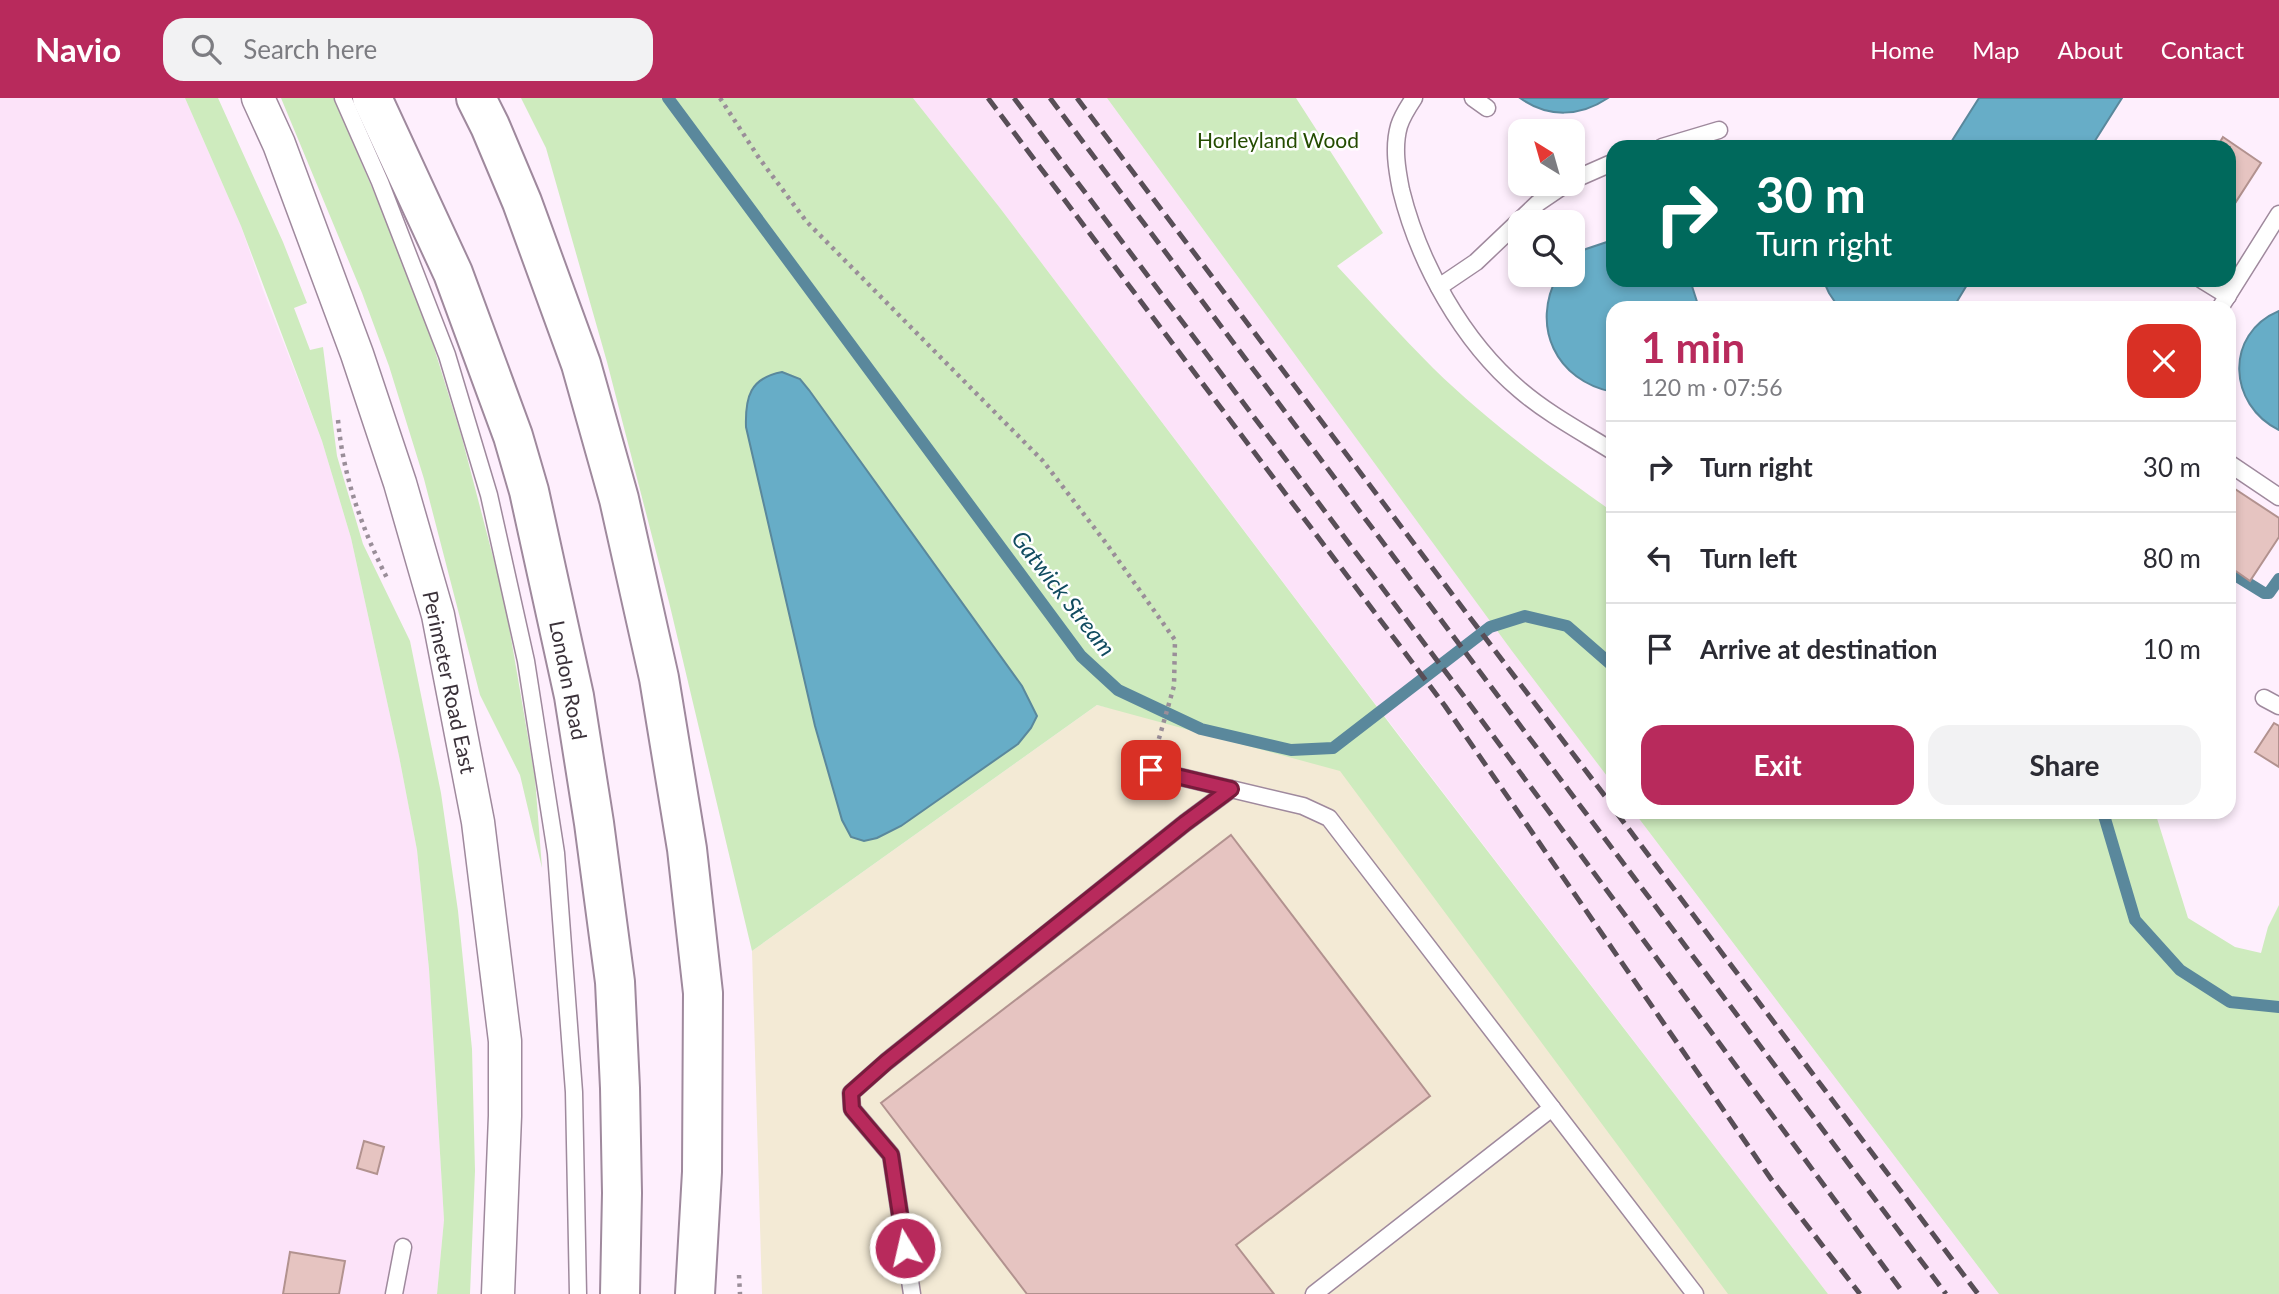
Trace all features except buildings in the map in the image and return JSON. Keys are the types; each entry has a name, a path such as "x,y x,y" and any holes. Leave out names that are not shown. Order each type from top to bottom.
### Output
{"main road":[{"name":"London Road","path":"372,98 453,273 513,436 532,503 574,696 615,982 621,1114 620,1294"},
{"path":"476,98 522,202 581,364 619,499 659,678 687,849 703,993 702,1172 695,1294"}],"street":[{"name":"Perimeter Road East","path":"258,98 279,144 361,365 407,507 438,615 478,822 505,1041 498,1294"}],"lane":[{"path":"343,98 380,183 447,355 489,495 526,661 556,853 574,1092 578,1294"},
{"path":"1414,98 1396,139 1397,168 1411,228 1439,287 1459,319 1507,378 1545,409 1606,448"},
{"path":"1473,98 1487,108"},
{"path":"1685,140 1719,130"},
{"path":"1586,174 1606,166"},
{"path":"1439,287 1476,262 1548,196"},
{"path":"2236,284 2277,222"},
{"path":"2209,287 2223,301"},
{"path":"2236,468 2279,497"},
{"path":"1151,770 1303,806 1329,818 1695,1294"},
{"path":"912,1294 891,1155 852,1109 851,1093 886,1062 1231,789"},
{"path":"1314,1294 1552,1108"},
{"path":"394,1294 403,1247"}],"path":[{"path":"720,98 759,158 806,221 1043,461 1175,640 1174,686 1159,740"},
{"path":"337,410 343,457 364,531 388,580"}],"shaded area":[{"path":"0,98 185,98 241,226 322,441 351,538 417,850 429,969 444,1220 437,1294 0,1294"},
{"path":"913,98 1107,98 1606,775 1606,819 1639,819 1999,1294 1828,1294 1367,693 1000,208"},
{"path":"1097,705 1357,765 1751,1294 762,1294 752,951"}],"green space":[{"path":"185,98 218,98 283,242 307,303 294,308 310,350 323,347 337,456 363,544 410,641 441,793 458,911 472,1049 475,1171 470,1294 437,1294 444,1220 429,969 417,850 351,538 322,441 241,226"},
{"path":"281,98 334,98 418,296 462,438 505,603 535,778 542,868 520,775 480,695 424,479 389,366 362,293"},
{"path":"521,98 913,98 1000,208 1396,732 1828,1294 1728,1294 1340,771 1097,705 752,951 669,602 607,362 546,148"},
{"name":"Horleyland Wood","path":"1107,98 1296,98 1383,233 1337,266 1453,387 1520,443 1606,507 1606,775 1512,651"},
{"path":"1639,819 2157,819 2188,918 2235,947 2261,953 2268,927 2279,905 2279,1294 1999,1294"}],"water":[{"path":"1520,98 1608,98 1586,109 1564,113 1542,109"},
{"path":"1979,98 2122,98 2095,140 1952,140"},
{"path":"1606,242 1606,287 1692,287 1697,301 1606,301 1606,390 1576,376 1563,364 1548,332 1547,313 1553,287 1585,287 1585,250"},
{"path":"1826,287 1966,287 1957,301 1834,301"},
{"path":"2279,311 2279,430 2262,419 2250,404 2242,387 2239,370 2241,352 2249,336 2261,322"},
{"path":"782,372 800,379 809,390 1022,686 1037,716 1018,744 901,826 877,838 864,841 851,837 842,820 815,726 746,427 747,407 752,390 763,379"}],"waterway":[{"name":"Gatwick Stream","path":"668,98 1081,656 1118,690 1201,729 1291,750 1333,748 1490,627 1525,616 1567,626 1606,660"},
{"path":"2236,576 2264,593 2269,593 2279,579"},
{"name":"Gatwick Stream","path":"2105,819 2135,920 2180,970 2230,1002 2279,1007"}],"railway":[{"path":"988,98 1445,706 1771,1179 1860,1294"},
{"path":"1014,98 1463,695 1904,1294"},
{"path":"1050,98 1946,1294"},
{"path":"1077,98 1606,797"},
{"path":"1621,819 1978,1294"}],"route":[{"path":"905,1248 891,1155 852,1109 851,1093 886,1062 1231,789 1151,770"}]}
